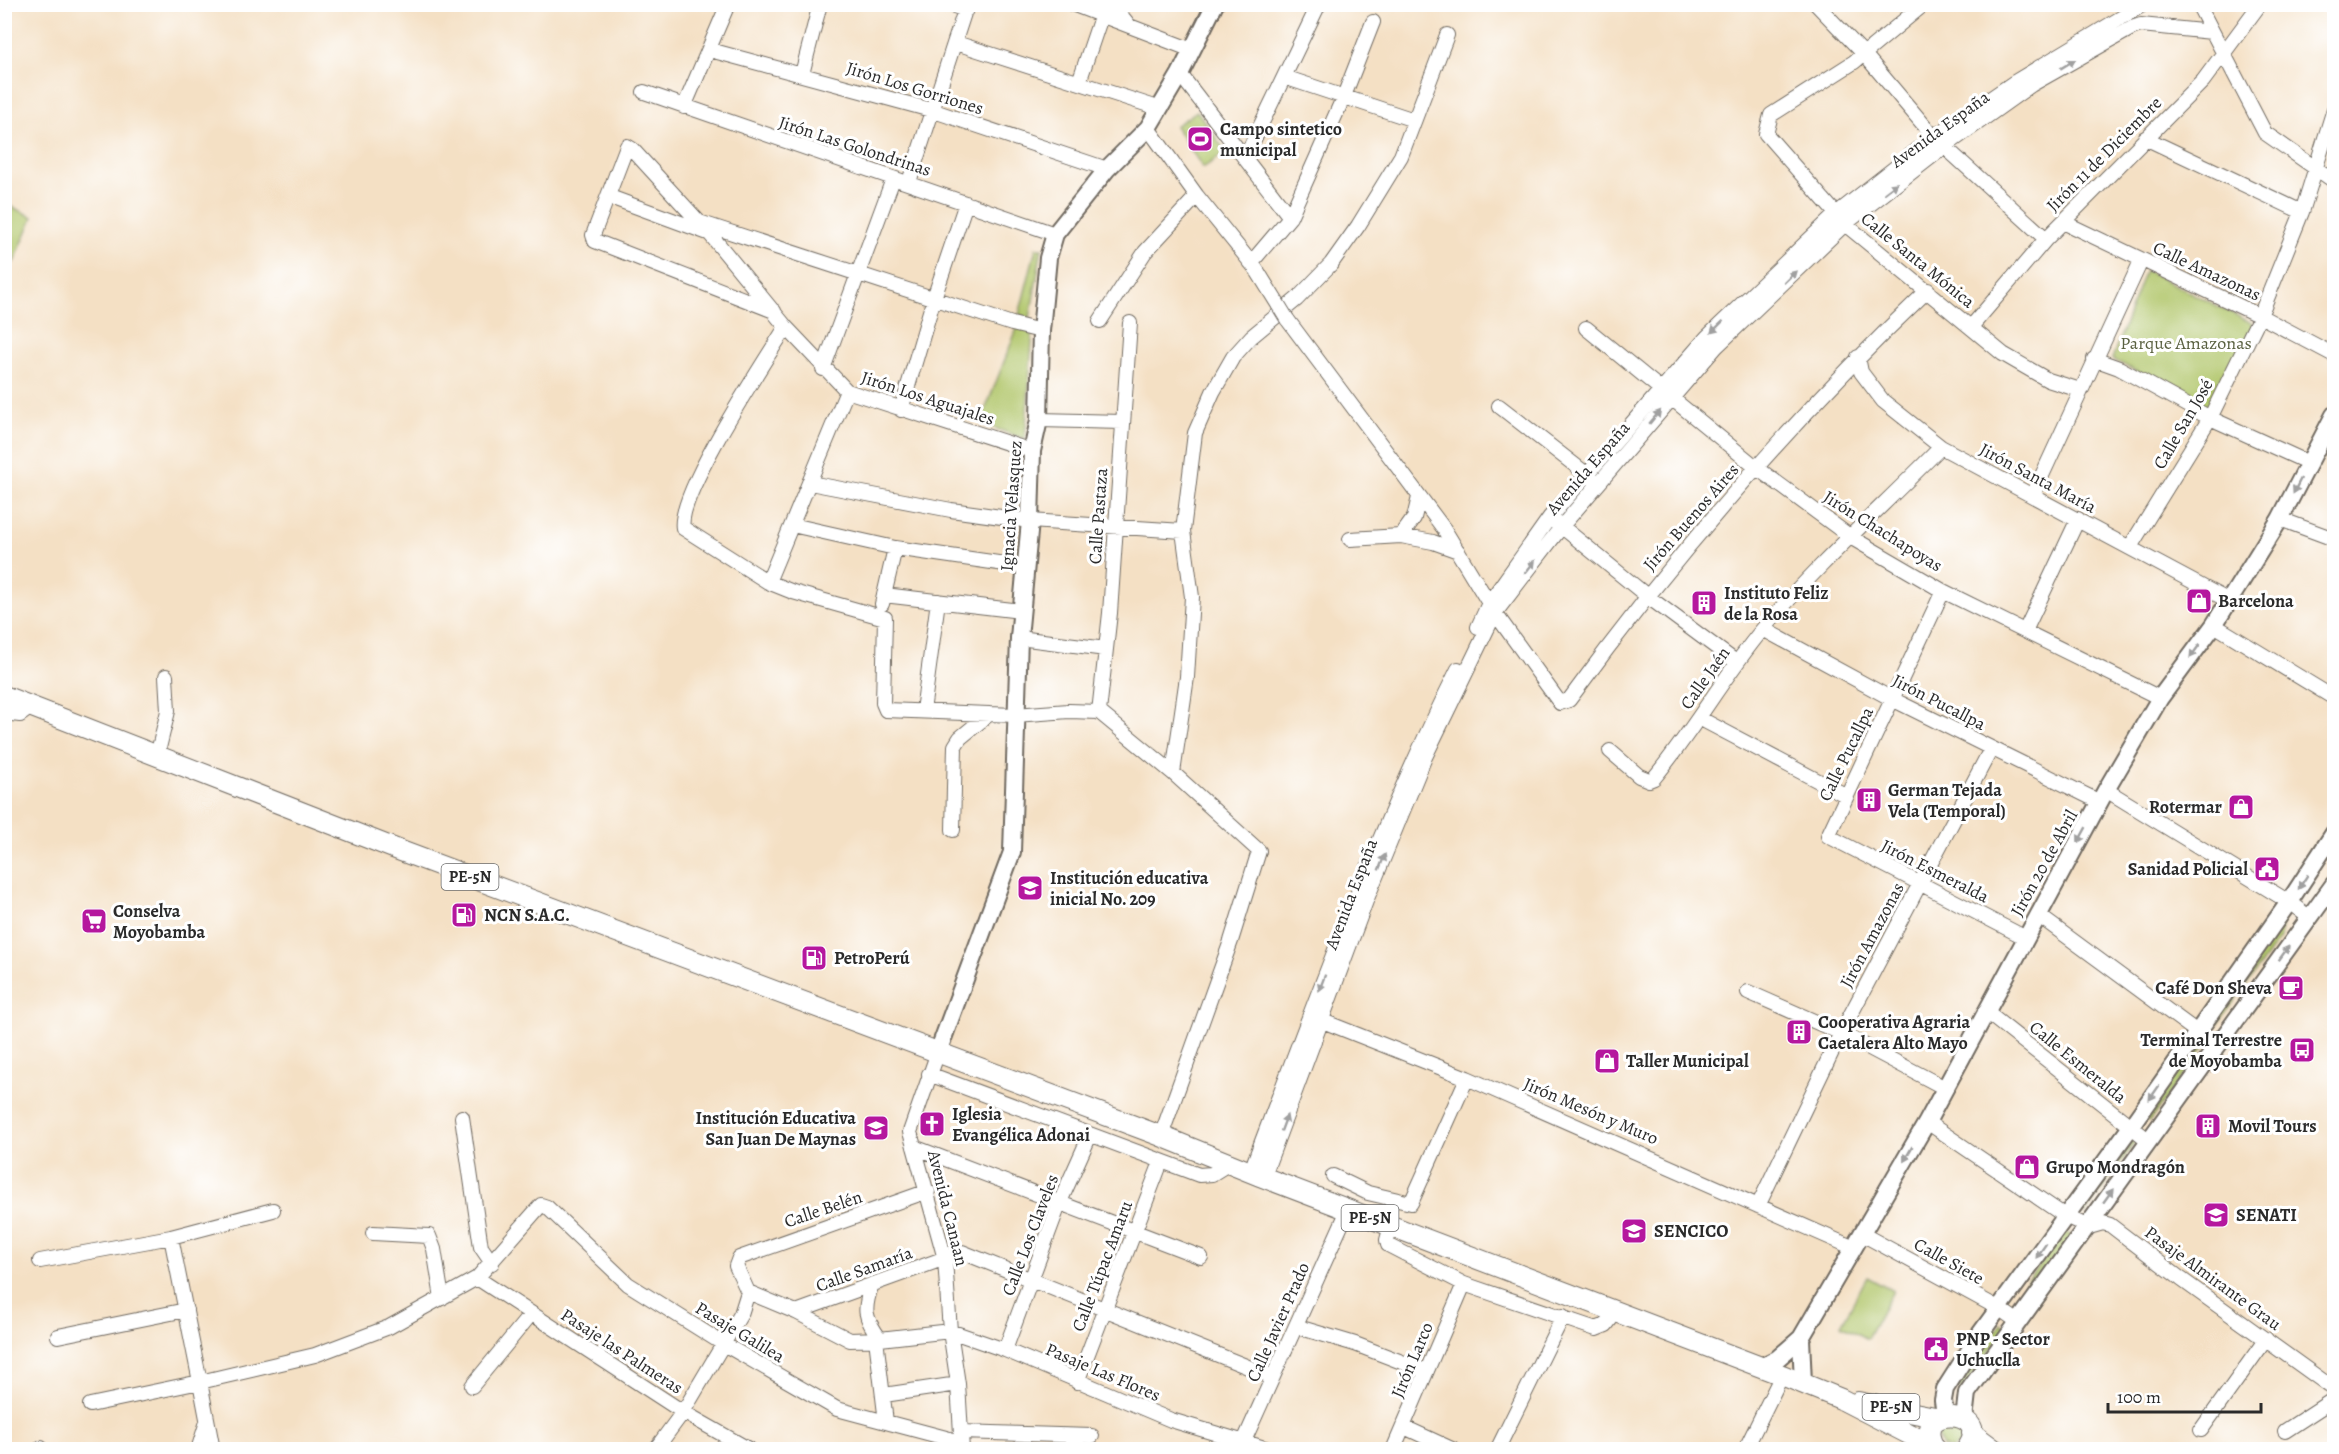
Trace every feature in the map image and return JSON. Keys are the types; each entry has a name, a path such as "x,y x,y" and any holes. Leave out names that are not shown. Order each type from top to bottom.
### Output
{"highway":[{"name":"PE-5N","path":"4,696 401,851 1161,1136 1228,1164 1803,1383 1841,1399 1927,1447 1931,1441 1932,1428 1958,1427"},
{"name":"PE-5N","path":"1841,1399 1958,1427 1995,1449"}],"main road":[{"name":"Ignacia Velasquez","path":"938,1052 1012,852 1019,638 1030,520 1032,451 1039,420 1041,331 1048,258 1055,234 1107,169 1148,128 1180,74 1215,4"},
{"name":"Jirón 20 de Abril","path":"1801,1338 1927,1122 2103,796 2160,698 2214,625 2280,519 2334,415"},
{"path":"1958,1427 1943,1400 1945,1389 1980,1334 2130,1128 2289,902 2334,833"},
{"path":"1958,1427 1967,1393 2334,884"},
{"path":"1761,1367 1777,1359 1801,1338"},
{"path":"1801,1338 1803,1383"}],"street":[{"path":"684,107 728,4"},
{"path":"802,74 820,4"},
{"path":"909,182 966,7 948,4"},
{"path":"1072,4 1192,50"},
{"path":"1112,4 1128,24"},
{"path":"1816,4 1864,54 1934,137 2046,238"},
{"path":"1864,54 1924,4"},
{"name":"Avenida España","path":"1492,608 1599,485 1707,336 1934,137 2035,76 2144,4"},
{"path":"2198,4 2222,55 2265,133 2334,181"},
{"name":"Jirón 11 de Diciembre","path":"1971,327 2046,238 2203,81 2260,4"},
{"path":"1245,158 1317,8"},
{"path":"1079,82 1101,17"},
{"path":"1254,268 1290,217 1344,96 1373,22"},
{"name":"Avenida España","path":"1840,219 1944,147 2035,76 2141,25 2212,32"},
{"path":"1173,773 1187,677 1192,597 1183,531 1195,433 1213,392 1233,357 1251,337 1297,299 1331,264 1401,156 1448,35"},
{"path":"956,42 1158,108"},
{"name":"Jirón Los Gorriones","path":"710,50 931,110 1107,169"},
{"name":"Calle Santa Mónica","path":"1864,54 1771,115 1767,123 1766,134 1840,219 2003,354 2048,380 2080,390"},
{"path":"1180,74 1290,217"},
{"path":"1284,77 1414,120"},
{"name":"Jirón Las Golondrinas","path":"644,92 1055,234"},
{"name":"Calle San José","path":"2130,547 2210,418 2260,316 2302,212 2334,109"},
{"path":"1148,128 1197,196 1254,268 1287,319 1458,551 1492,608"},
{"path":"2145,138 2302,212"},
{"name":"Jirón Los Aguajales","path":"610,197 627,146 630,147 710,234 823,369 847,391 1032,451"},
{"path":"823,369 893,178"},
{"path":"1100,321 1145,252 1197,196"},
{"path":"710,234 610,197 593,235 595,241 774,311"},
{"path":"901,410 934,298 966,203"},
{"path":"699,222 1012,324 1041,331"},
{"name":"Calle Amazonas","path":"2063,222 2260,316 2334,355"},
{"path":"2033,495 2141,261"},
{"name":"Jirón Buenos Aires","path":"1492,608 1560,703 1569,699 1647,596 1757,468 1858,357 1928,290"},
{"name":"Calle Pastaza","path":"1099,712 1106,649 1130,323"},
{"path":"786,327 732,413 682,516 683,528 768,582 793,592 879,615 887,621 884,707 902,711 1015,715 1069,711 1099,712 1173,773 1259,852 1231,941 1161,1136"},
{"name":"Jirón Chachapoyas","path":"1586,328 1757,468 1852,538 1943,591 2160,698"},
{"name":"Jirón Santa María","path":"1858,357 1861,372 1883,401 1941,447 2229,601"},
{"path":"2094,359 2148,382 2210,418 2309,463"},
{"path":"768,582 847,391"},
{"name":"Avenida España","path":"1257,1175 1316,1018 1355,895 1416,753 1492,608 1550,517 1588,473 1667,393"},
{"path":"1499,406 1588,473 1599,485"},
{"path":"1039,420 1123,422"},
{"name":"Calle Jaén","path":"1610,751 1639,776 1649,780 1659,771 1699,718 1736,662 1763,629 1813,572 1852,538 1941,447"},
{"path":"810,483 951,510 1030,520 1183,531"},
{"path":"1401,536 1414,518 1419,497"},
{"path":"1550,517 1647,596 1736,662"},
{"path":"2025,631 2078,519"},
{"path":"2280,519 2334,539"},
{"path":"792,525 895,548 1026,567"},
{"path":"1350,539 1401,536 1433,542 1458,551"},
{"path":"879,615 895,548"},
{"name":"Calle Pucallpa","path":"1828,836 1845,795 1943,591"},
{"path":"884,595 1022,611"},
{"path":"923,711 938,601"},
{"path":"2214,625 2334,698"},
{"name":"Jirón Pucallpa","path":"1763,629 1892,699 1991,749 2103,796 2289,902 2310,918"},
{"path":"1019,638 1106,649"},
{"path":"157,756 168,711 166,676"},
{"path":"4,713 20,715 31,707"},
{"path":"953,830 955,746 960,738 989,714"},
{"path":"1699,718 1845,795"},
{"name":"Jirón Amazonas","path":"1758,1206 1841,1033 1991,749"},
{"name":"Jirón Esmeralda","path":"1828,836 2026,938"},
{"path":"2038,915 2216,1046"},
{"path":"1748,992 1841,1033 1945,1088"},
{"name":"Calle Esmeralda","path":"1985,1011 2148,1140"},
{"name":"Jirón Mesón y Muro","path":"1316,1018 1467,1078 1758,1206 1858,1241"},
{"name":"Avenida Canaan","path":"938,1052 910,1132 945,1259 950,1331 958,1384 961,1441"},
{"path":"929,1074 1161,1162 1206,1176 1228,1164"},
{"path":"1333,1176 1368,1193 1408,1204 1414,1201 1467,1078"},
{"path":"90,1405 315,1355 389,1327 477,1278 492,1263 481,1246 462,1117"},
{"name":"Pasaje Almirante Grau","path":"1927,1122 2065,1216 2086,1226 2103,1223 2110,1225 2334,1389"},
{"name":"Calle Los Claveles","path":"1005,1350 1060,1202 1090,1135"},
{"path":"914,1147 1201,1257"},
{"name":"Calle Túpac Amaru","path":"1077,1382 1161,1162"},
{"name":"Calle Belén","path":"748,1292 736,1266 736,1262 745,1255 928,1191"},
{"name":"Calle Javier Prado","path":"1242,1445 1354,1212 1368,1193"},
{"name":"Pasaje Galilea","path":"492,1263 537,1206 547,1207 628,1284 722,1343 837,1409 961,1441 1092,1436"},
{"path":"40,1260 171,1237 273,1210"},
{"path":"1391,1226 1388,1245 1464,1284 1600,1328 1616,1312"},
{"path":"373,1233 429,1236 435,1249 442,1298"},
{"path":"171,1237 213,1449"},
{"name":"Calle Siete","path":"1858,1241 2000,1309 2017,1321"},
{"name":"Calle Samaría","path":"796,1312 962,1252 1273,1377"},
{"name":"Pasaje las Palmeras","path":"477,1278 683,1412 750,1449"},
{"path":"872,1284 866,1300 866,1316 878,1339 886,1422"},
{"name":"Jirón Larco","path":"1394,1449 1425,1371 1464,1284"},
{"path":"655,1449 683,1412 741,1314 748,1292 796,1312 850,1340 950,1331"},
{"path":"58,1336 186,1310"},
{"path":"472,1386 531,1314"},
{"path":"1497,1449 1563,1316"},
{"path":"1298,1327 1355,1344 1425,1371"},
{"name":"Pasaje Las Flores","path":"950,1331 1005,1350 1171,1420 1242,1445 1271,1449"},
{"path":"2201,1430 2266,1339"},
{"path":"1744,1449 1782,1375"},
{"path":"885,1395 958,1384"},
{"path":"2285,1431 2334,1399"},
{"path":"198,1449 208,1420"},
{"path":"1404,1427 1454,1449"}],"green space":[{"name":"Campo sintetico municipal","path":"1197,111 1226,152 1203,168 1175,126"},
{"path":"6,204 33,217 14,262 5,258"},
{"path":"1036,248 1042,248 1030,318 1019,315"},
{"name":"Parque Amazonas","path":"2145,270 2254,324 2213,411 2112,359"},
{"path":"1018,326 1033,328 1025,439 980,423"},
{"path":"2281,921 2280,938 2209,1036 2201,1031"},
{"path":"2198,1043 2204,1047 2149,1122 2144,1118"},
{"path":"2133,1136 2137,1139 2085,1214 2081,1211"},
{"path":"2063,1230 2072,1236 2018,1312 2010,1306"},
{"path":"1867,1277 1893,1291 1867,1339 1841,1325"},
{"path":"2001,1324 2007,1327 1962,1389 1955,1388"},
{"path":"1940,1422 1965,1430 1960,1445 1951,1449 1942,1447 1935,1430"}],"place":[{"name":"Campo sintetico municipal","path":"1200,139"},
{"name":"Barcelona","path":"2199,601"},
{"name":"Instituto Feliz de la Rosa","path":"1704,603"},
{"name":"German Tejada Vela (Temporal)","path":"1869,800"},
{"name":"Rotermar","path":"2241,807"},
{"name":"Sanidad Policial","path":"2267,869"},
{"name":"Institución educativa inicial No. 209","path":"1030,888"},
{"name":"NCN S.A.C.","path":"464,915"},
{"name":"Conselva Moyobamba","path":"94,921"},
{"name":"PetroPerú","path":"814,958"},
{"name":"Café Don Sheva","path":"2291,988"},
{"name":"Cooperativa Agraria Caetalera Alto Mayo","path":"1799,1032"},
{"name":"Terminal Terrestre de Moyobamba","path":"2302,1050"},
{"name":"Taller Municipal","path":"1607,1061"},
{"name":"Iglesia Evangélica Adonai","path":"932,1124"},
{"name":"Movil Tours","path":"2208,1126"},
{"name":"Institución Educativa San Juan De Maynas","path":"876,1128"},
{"name":"Grupo Mondragón","path":"2027,1167"},
{"name":"SENATI","path":"2216,1215"},
{"name":"SENCICO","path":"1634,1231"},
{"name":"PNP - Sector Uchuclla","path":"1936,1349"}]}
